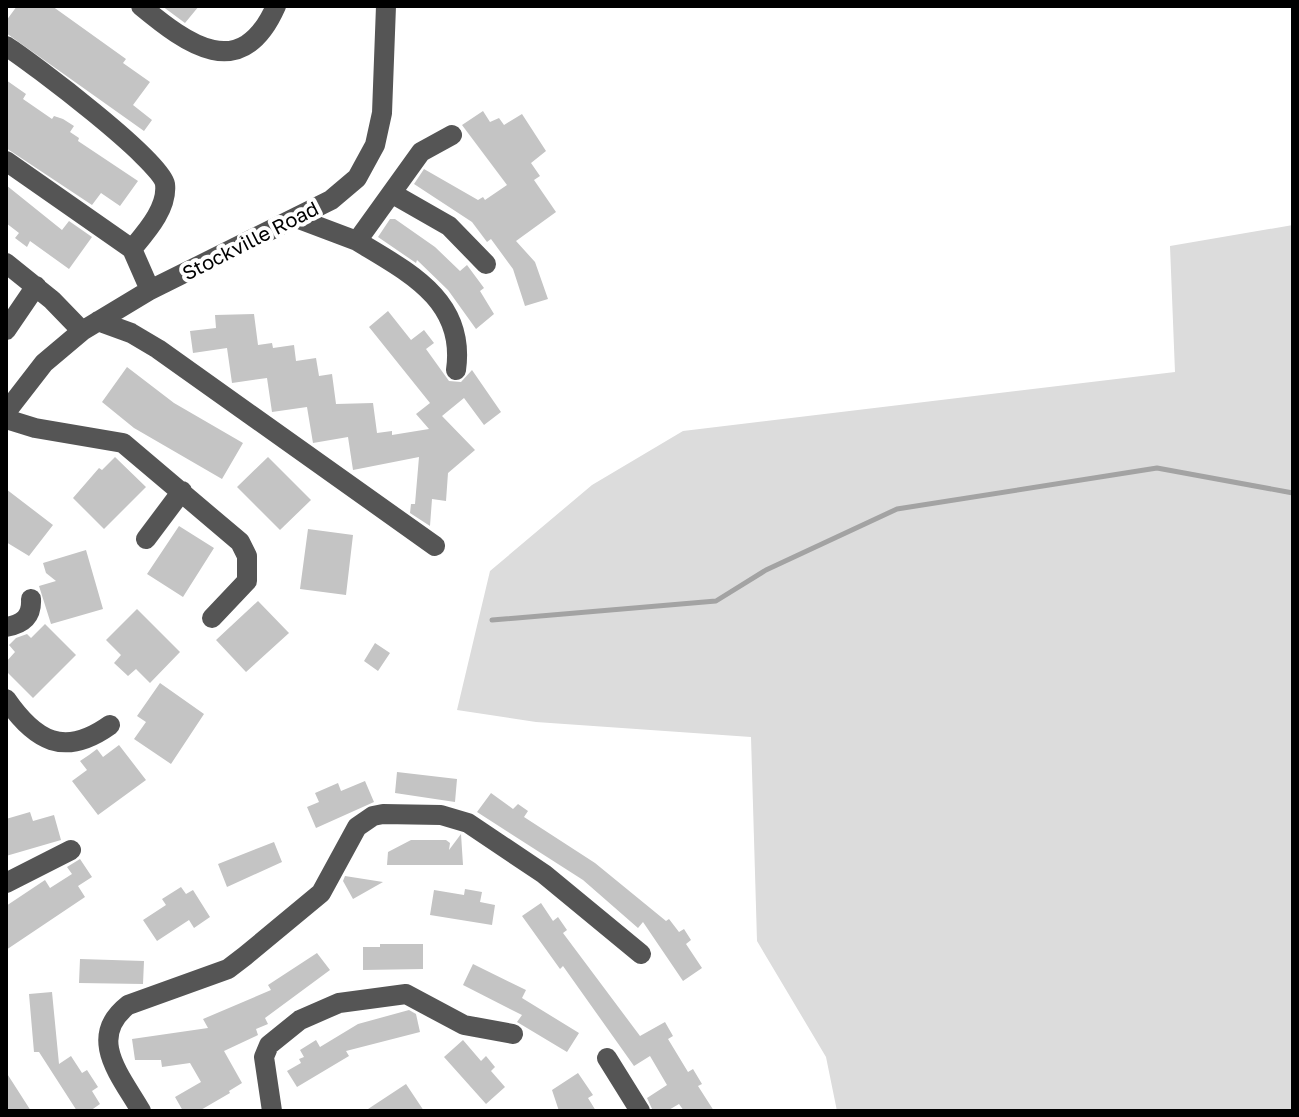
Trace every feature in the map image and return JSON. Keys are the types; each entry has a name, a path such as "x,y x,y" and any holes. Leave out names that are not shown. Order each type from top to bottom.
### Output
{"street":[{"path":"141,6 196,47 221,50 250,43 263,31 276,6"},
{"name":"Stockville Road","path":"6,412 44,363 90,326 150,290 296,218 345,190 367,163 375,145 384,92 386,6"},
{"path":"6,46 125,138 162,175 165,195 159,211 132,249"},
{"path":"357,241 421,152 452,135"},
{"path":"6,161 132,249 150,290"},
{"path":"393,194 449,226 486,264"},
{"path":"296,218 357,241 408,272 438,301 457,338 456,370"},
{"path":"6,263 90,326 131,333 158,349 435,546"},
{"path":"6,330 36,286"},
{"path":"6,419 35,428 115,439 138,453 240,542 247,556 247,581 212,618"},
{"path":"146,539 182,491"},
{"path":"6,627 27,619 32,611 31,599"},
{"path":"6,699 28,728 41,738 88,739 110,725"},
{"path":"141,1111 110,1055 108,1032 117,1014 128,1005 228,969 245,956 321,893 353,833 361,823 376,815 441,815 468,823 544,874 641,954"},
{"path":"6,883 71,850"},
{"path":"272,1111 264,1057 269,1045 300,1020 339,1003 406,994 464,1025 513,1034"},
{"path":"607,1058 640,1111"}],"shaded area":[{"path":"1293,225 1293,1111 837,1111 826,1057 757,941 751,737 536,722 457,710 490,571 592,485 683,431 1175,372 1170,246"}],"building":[{"path":"17,6 52,6 126,59 123,63 150,82 133,105 152,120 144,131 6,33 6,21"},
{"path":"162,6 199,6 185,23"},
{"path":"6,80 26,94 23,99 52,119 54,116 74,126 70,132 79,138 78,141 138,181 120,206 101,193 92,205 6,148"},
{"path":"483,111 490,122 499,118 504,125 522,114 546,151 531,163 540,176 534,180 556,212 516,241 535,262 548,299 525,306 513,269 491,239 487,242 472,222 414,184 424,169 478,200 483,197 485,200 507,185 462,125"},
{"path":"6,185 62,230 69,221 92,237 69,269 30,241 27,247 15,238 19,233 6,223"},
{"path":"390,219 395,219 435,247 460,271 467,265 484,288 480,291 494,314 476,329 448,290 417,260 416,263 378,237"},
{"path":"388,311 411,340 424,330 434,343 426,349 449,381 461,382 472,370 501,412 484,425 464,398 442,416 475,450 448,473 446,501 432,499 430,526 410,513 411,504 415,504 419,457 353,470 348,437 313,443 307,407 272,412 267,378 232,383 227,348 193,353 190,331 216,328 215,315 254,314 258,345 272,343 273,348 294,345 296,361 316,358 319,376 332,374 336,404 373,403 377,433 392,431 392,435 429,429 416,414 430,403 369,327"},
{"path":"127,367 174,403 243,443 222,479 134,428 102,402"},
{"path":"115,457 146,487 104,529 73,498 99,468 102,470"},
{"path":"268,457 311,500 280,530 237,487"},
{"path":"6,489 53,525 29,556 6,542"},
{"path":"179,526 214,548 183,597 147,574"},
{"path":"308,529 353,535 346,595 300,589"},
{"path":"86,550 103,609 51,624 39,586 56,581 46,573 43,563"},
{"path":"258,601 289,633 246,672 216,640"},
{"path":"137,609 180,652 150,683 136,669 128,676 114,663 121,655 106,640"},
{"path":"45,624 76,655 33,698 6,671 6,662 15,652 9,645 16,638 27,634 31,638"},
{"path":"375,643 390,653 378,671 364,661"},
{"path":"160,683 204,714 171,764 134,739 146,722 137,716"},
{"path":"119,745 146,780 98,815 72,781 87,770 80,761 97,749 103,757"},
{"path":"397,772 457,779 455,802 395,793"},
{"path":"365,781 374,802 316,828 307,807 319,802 315,793 338,783 341,791"},
{"path":"491,793 513,809 518,804 528,811 524,817 595,863 666,921 669,919 679,932 684,929 691,940 686,944 702,968 683,981 643,922 638,928 583,880 477,812"},
{"path":"30,812 33,821 54,815 61,840 6,856 6,819"},
{"path":"461,834 463,865 387,865 388,852 411,840 446,840 450,843 449,850"},
{"path":"274,842 282,862 227,887 218,864"},
{"path":"80,859 92,877 78,886 85,897 6,950 6,906 45,880 50,888 72,874 67,867"},
{"path":"345,876 383,882 353,899 343,881"},
{"path":"181,887 186,894 193,890 210,917 194,928 189,920 157,941 143,920 166,905 162,899"},
{"path":"465,889 482,892 480,902 495,905 492,925 430,915 434,890 464,895"},
{"path":"541,903 553,921 558,917 567,930 563,933 640,1036 665,1022 673,1036 668,1039 688,1072 693,1069 702,1084 698,1086 714,1111 684,1111 679,1104 667,1111 653,1111 647,1098 667,1085 650,1056 634,1066 563,966 560,969 522,916"},
{"path":"380,944 423,944 423,969 363,970 363,947 380,947"},
{"path":"317,953 330,970 265,1018 268,1024 256,1029 258,1035 224,1051 242,1083 230,1093 199,1111 183,1111 175,1097 201,1082 190,1063 162,1067 161,1060 135,1060 132,1039 208,1028 203,1019 271,990 268,985"},
{"path":"80,959 144,961 143,984 79,983"},
{"path":"473,964 526,990 522,998 579,1033 567,1052 517,1022 522,1015 463,985"},
{"path":"52,992 59,1064 71,1056 82,1073 87,1070 98,1087 92,1091 100,1104 90,1111 77,1111 39,1052 34,1052 29,994"},
{"path":"409,1010 416,1014 420,1032 346,1051 349,1056 297,1087 287,1071 301,1063 299,1059 304,1057 300,1050 316,1040 320,1047 358,1024"},
{"path":"463,1040 481,1061 486,1056 495,1067 491,1071 505,1087 486,1104 444,1057"},
{"path":"6,1072 31,1111 6,1111"},
{"path":"578,1073 593,1095 588,1098 596,1111 559,1111 552,1090"},
{"path":"406,1084 424,1111 365,1111"}],"waterway":[{"path":"492,620 716,601 766,570 897,509 1157,468 1293,493"}]}
